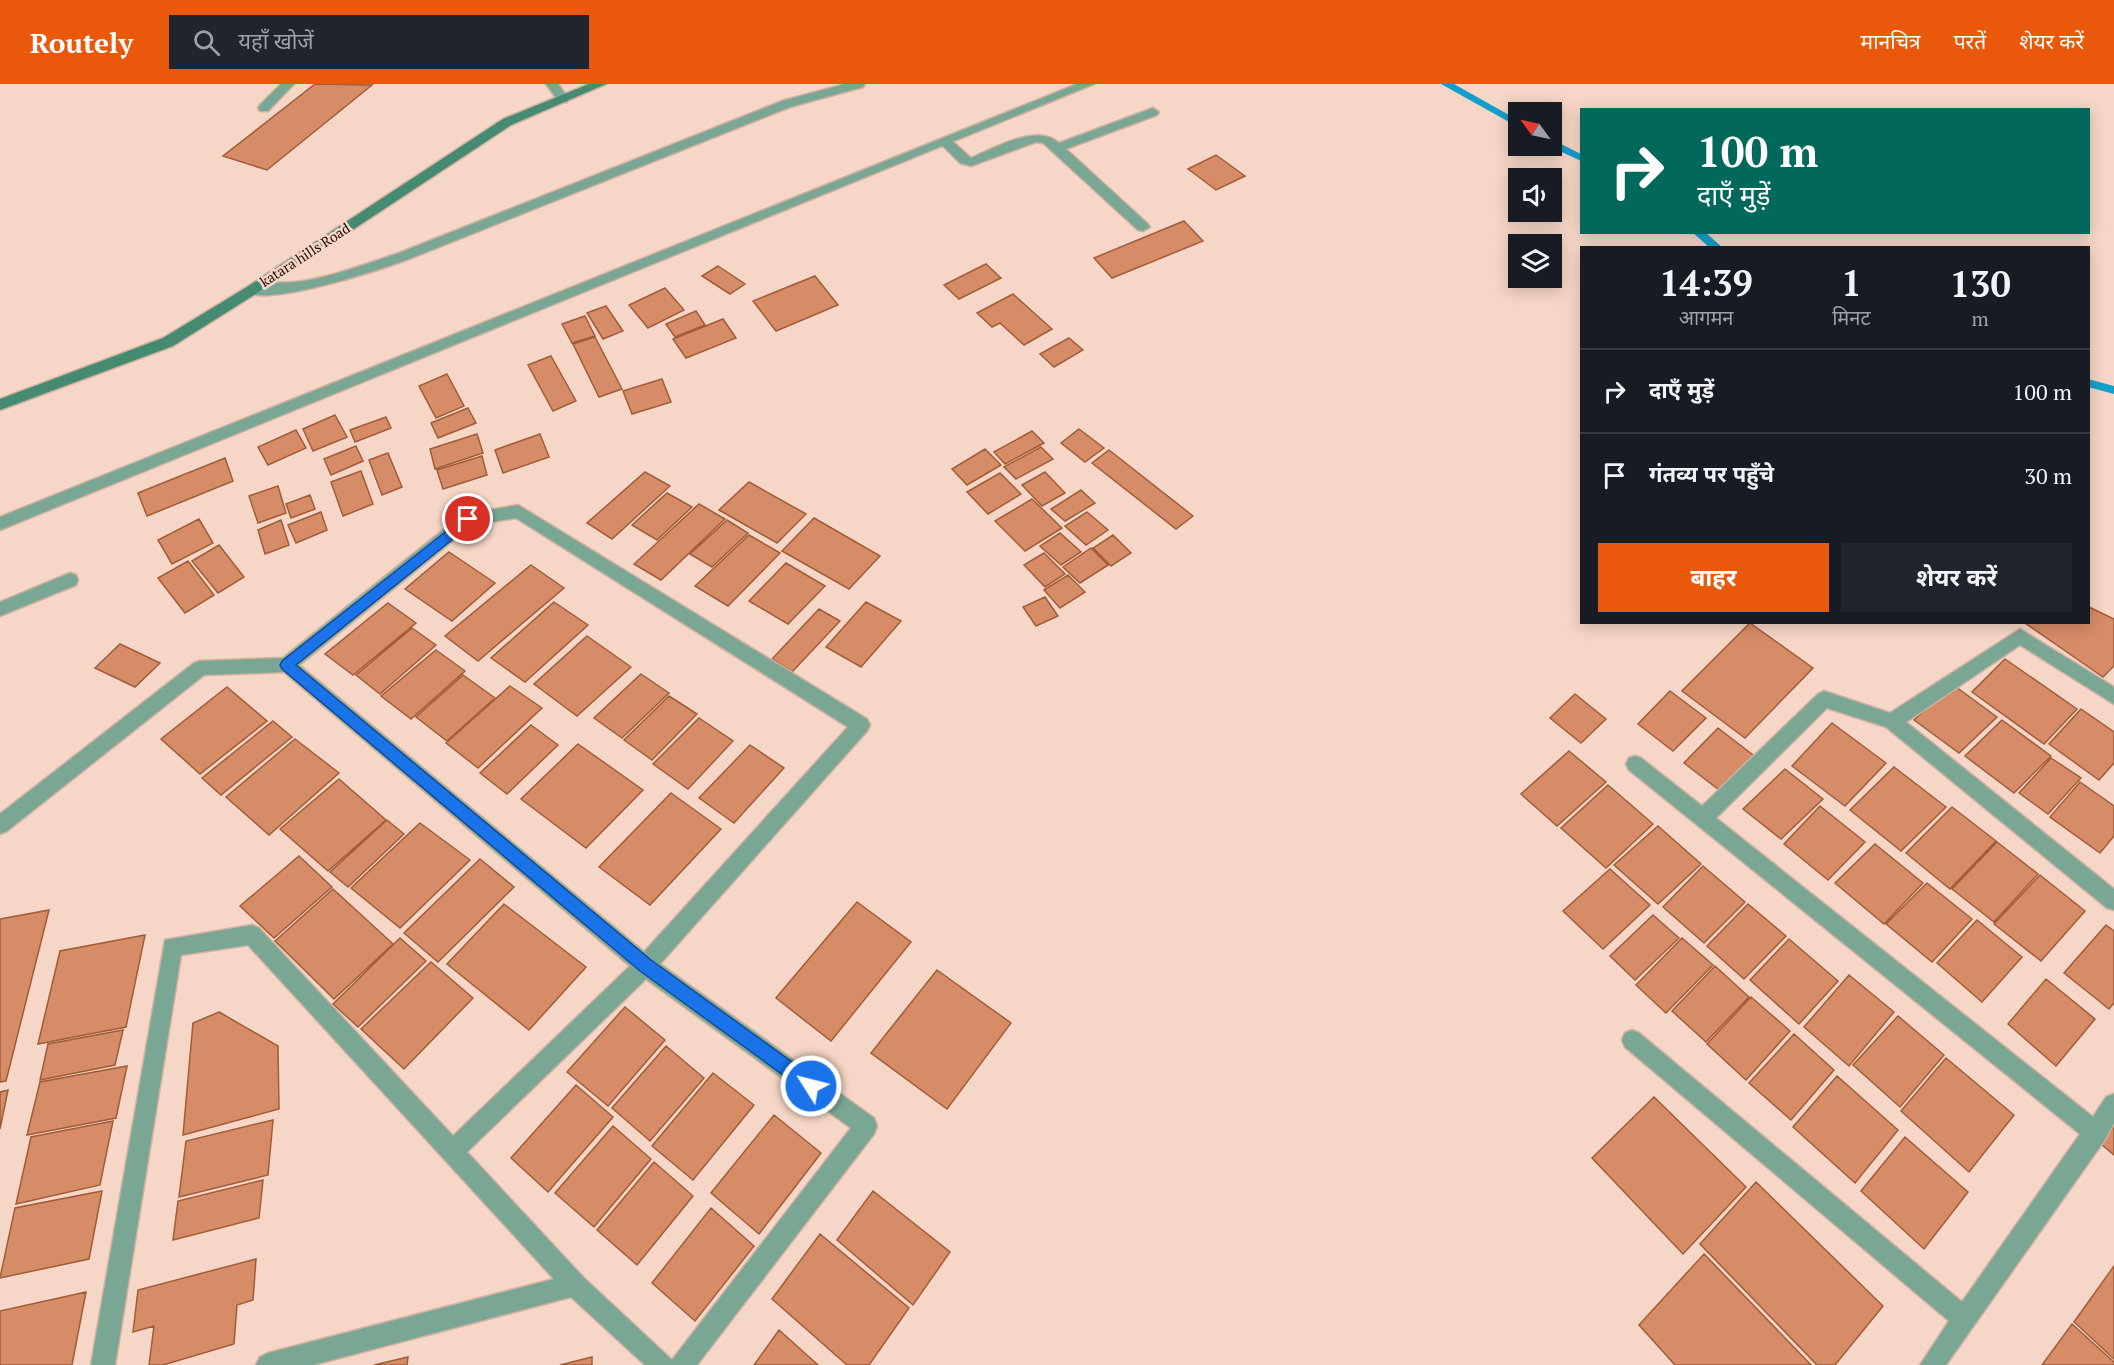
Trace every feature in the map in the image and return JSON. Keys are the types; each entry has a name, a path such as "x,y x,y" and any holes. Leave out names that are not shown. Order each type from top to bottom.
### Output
{"main road":[{"name":"katara hills Road","path":"0,405 168,342 252,290 507,122 600,84"}],"street":[{"path":"264,108 288,84"},
{"path":"552,84 563,99"},
{"path":"252,290 299,286 346,276 404,256 786,104 859,84"},
{"path":"0,524 1088,84"},
{"path":"1058,148 1153,111"},
{"path":"945,142 965,160 971,162 1042,137 1047,139 1143,227"},
{"path":"0,825 200,668 287,665 468,519 518,511 861,725 645,966 452,1152"},
{"path":"0,609 70,580"},
{"path":"1892,721 2020,636 2114,696"},
{"path":"287,665 645,966 866,1126 682,1365"},
{"path":"1703,818 1824,699 1892,721 2114,901"},
{"path":"1635,764 2096,1133"},
{"path":"103,1365 172,947 252,935 575,1285 662,1365"},
{"path":"1632,1040 1965,1319"},
{"path":"1932,1365 2114,1105"},
{"path":"268,1365 575,1285"}],"building":[{"path":"315,84 372,85 267,170 223,156"},
{"path":"1216,155 1245,176 1216,190 1188,169"},
{"path":"1184,221 1203,241 1112,278 1094,258"},
{"path":"986,264 1001,278 959,299 944,285"},
{"path":"718,266 745,284 730,294 702,276"},
{"path":"815,276 838,305 776,331 753,301"},
{"path":"665,288 684,310 648,328 629,305"},
{"path":"1013,294 1052,329 1024,345 1000,323 992,327 977,313"},
{"path":"606,306 623,331 603,339 587,313"},
{"path":"696,311 705,325 675,337 666,324"},
{"path":"585,316 595,336 572,343 562,324"},
{"path":"723,319 736,338 686,358 673,339"},
{"path":"595,337 622,389 599,397 573,344"},
{"path":"1069,338 1083,350 1054,367 1040,354"},
{"path":"551,356 576,401 553,411 528,365"},
{"path":"447,374 464,406 436,418 419,386"},
{"path":"662,379 671,402 632,414 623,391"},
{"path":"468,408 476,423 438,438 431,423"},
{"path":"335,415 347,437 313,451 303,429"},
{"path":"386,417 391,428 355,442 350,430"},
{"path":"1079,429 1104,448 1085,462 1061,443"},
{"path":"296,430 306,448 268,465 258,447"},
{"path":"1032,431 1044,443 1005,464 994,452"},
{"path":"477,434 483,453 435,469 430,449"},
{"path":"540,434 549,457 503,473 495,450"},
{"path":"356,446 363,461 331,475 324,459"},
{"path":"1041,447 1053,459 1016,479 1004,467"},
{"path":"985,449 1001,465 967,485 952,469"},
{"path":"1109,450 1193,516 1176,529 1092,463"},
{"path":"388,453 402,487 382,495 369,460"},
{"path":"482,456 487,475 443,489 437,470"},
{"path":"225,458 233,481 147,516 138,493"},
{"path":"361,471 373,504 343,516 331,482"},
{"path":"645,472 670,486 612,539 587,523"},
{"path":"1045,472 1065,493 1042,506 1022,485"},
{"path":"1000,473 1021,494 988,514 967,492"},
{"path":"749,482 806,514 777,543 719,510"},
{"path":"278,486 286,513 258,523 249,496"},
{"path":"1081,490 1095,503 1065,521 1051,509"},
{"path":"667,493 692,507 657,540 632,525"},
{"path":"310,495 315,509 291,518 286,504"},
{"path":"1032,499 1062,528 1025,551 995,521"},
{"path":"699,504 725,519 661,580 634,564"},
{"path":"321,512 327,530 296,543 288,525"},
{"path":"1087,512 1108,530 1086,545 1065,526"},
{"path":"814,518 880,556 849,589 782,551"},
{"path":"199,519 213,543 172,564 158,540"},
{"path":"281,520 289,545 265,554 258,530"},
{"path":"727,520 748,533 712,567 690,554"},
{"path":"1060,533 1081,552 1061,565 1040,546"},
{"path":"749,535 780,553 728,606 695,586"},
{"path":"1113,535 1131,553 1111,566 1093,548"},
{"path":"219,545 244,577 218,593 192,561"},
{"path":"1091,548 1108,565 1080,583 1063,567"},
{"path":"449,552 495,583 452,621 405,589"},
{"path":"1044,553 1065,574 1045,587 1024,565"},
{"path":"188,561 214,595 185,613 158,578"},
{"path":"786,563 825,586 788,624 749,601"},
{"path":"531,565 564,588 478,661 445,636"},
{"path":"1068,575 1085,592 1060,608 1044,590"},
{"path":"1045,597 1058,616 1036,626 1023,607"},
{"path":"554,602 588,625 525,682 491,658"},
{"path":"866,602 901,621 861,667 826,647"},
{"path":"388,603 416,623 353,675 325,654"},
{"path":"2090,607 2114,619 2114,666 2103,677 2026,624 2090,624"},
{"path":"819,609 840,621 792,672 772,659"},
{"path":"1749,624 1813,668 1745,738 1682,691"},
{"path":"412,628 436,645 380,694 356,675"},
{"path":"587,636 631,667 577,716 534,684"},
{"path":"120,644 160,663 135,687 95,668"},
{"path":"436,650 465,671 411,719 381,696"},
{"path":"2005,659 2077,709 2044,744 1972,692"},
{"path":"641,674 669,693 622,738 594,718"},
{"path":"463,675 495,698 447,741 416,717"},
{"path":"1952,684 1997,717 1959,753 1914,720"},
{"path":"510,686 542,708 478,768 446,743"},
{"path":"227,687 267,721 200,774 161,739"},
{"path":"1670,691 1706,718 1673,751 1638,724"},
{"path":"1575,694 1606,719 1581,743 1550,718"},
{"path":"669,696 697,714 652,760 624,740"},
{"path":"2081,709 2114,732 2114,763 2099,780 2049,744"},
{"path":"699,718 733,741 688,789 653,764"},
{"path":"2002,720 2051,756 2014,793 1965,756"},
{"path":"273,721 292,737 221,795 202,778"},
{"path":"1832,723 1886,763 1845,806 1792,766"},
{"path":"531,725 558,745 507,794 480,773"},
{"path":"1718,728 1757,758 1723,793 1684,763"},
{"path":"295,739 339,773 269,835 226,797"},
{"path":"578,744 643,790 586,848 521,799"},
{"path":"750,745 784,768 734,823 699,798"},
{"path":"1569,751 1606,782 1557,826 1521,794"},
{"path":"2051,758 2081,778 2048,814 2019,793"},
{"path":"1894,767 1946,807 1901,851 1850,810"},
{"path":"1785,769 1823,799 1781,839 1743,809"},
{"path":"339,779 386,820 328,871 280,829"},
{"path":"2080,782 2114,806 2114,836 2100,853 2050,817"},
{"path":"1608,785 1653,824 1606,868 1561,828"},
{"path":"671,793 721,829 650,905 599,867"},
{"path":"1820,806 1865,842 1828,880 1784,844"},
{"path":"1952,807 1996,841 1950,889 1906,853"},
{"path":"387,820 404,834 348,887 330,872"},
{"path":"420,823 470,860 400,928 351,888"},
{"path":"1658,826 1701,864 1658,904 1614,865"},
{"path":"1997,842 2038,874 1994,922 1952,889"},
{"path":"1875,844 1923,883 1884,924 1835,883"},
{"path":"299,856 332,887 274,938 240,906"},
{"path":"480,859 514,887 438,962 404,933"},
{"path":"1703,866 1745,902 1704,943 1663,907"},
{"path":"1610,869 1650,905 1603,949 1563,911"},
{"path":"2040,875 2085,911 2041,961 1994,924"},
{"path":"1927,883 1972,919 1932,962 1886,924"},
{"path":"333,889 393,944 334,999 275,941"},
{"path":"857,902 911,942 831,1041 776,998"},
{"path":"504,904 586,967 529,1030 447,964"},
{"path":"1748,904 1786,936 1744,979 1707,946"},
{"path":"49,910 6,1081 0,1082 0,919"},
{"path":"1653,915 1679,938 1635,980 1610,956"},
{"path":"1977,920 2022,957 1982,1002 1937,963"},
{"path":"2106,925 2114,931 2114,1003 2109,1009 2064,973"},
{"path":"145,935 126,1027 38,1044 60,951"},
{"path":"400,938 426,961 358,1027 333,1004"},
{"path":"1682,938 1713,965 1666,1013 1636,985"},
{"path":"1789,939 1838,981 1799,1024 1750,980"},
{"path":"431,962 473,998 404,1069 361,1029"},
{"path":"1715,966 1749,997 1706,1042 1672,1011"},
{"path":"937,970 1011,1023 947,1109 871,1053"},
{"path":"1849,975 1894,1012 1849,1066 1804,1027"},
{"path":"2046,979 2095,1019 2056,1066 2008,1024"},
{"path":"1751,997 1790,1031 1746,1080 1707,1044"},
{"path":"625,1007 665,1040 608,1106 567,1072"},
{"path":"219,1012 278,1046 279,1109 183,1135 193,1023"},
{"path":"1898,1016 1944,1055 1900,1107 1853,1065"},
{"path":"123,1030 115,1065 40,1080 48,1044"},
{"path":"1794,1034 1834,1070 1791,1120 1749,1083"},
{"path":"666,1046 704,1078 650,1141 612,1108"},
{"path":"1946,1058 2014,1115 1969,1172 1901,1111"},
{"path":"127,1066 116,1118 27,1135 40,1082"},
{"path":"713,1073 754,1105 693,1180 652,1146"},
{"path":"1837,1076 1898,1130 1855,1183 1793,1127"},
{"path":"576,1085 613,1117 548,1192 511,1158"},
{"path":"8,1090 0,1129 0,1092"},
{"path":"1654,1097 1746,1187 1683,1254 1592,1158"},
{"path":"774,1115 821,1153 759,1234 711,1193"},
{"path":"273,1120 268,1175 179,1197 186,1141"},
{"path":"113,1121 100,1185 16,1204 31,1137"},
{"path":"613,1126 651,1159 594,1227 555,1193"},
{"path":"2114,1126 2114,1155 2101,1144"},
{"path":"1905,1137 1968,1192 1924,1249 1861,1191"},
{"path":"654,1162 693,1196 637,1265 597,1230"},
{"path":"263,1180 259,1218 173,1240 178,1201"},
{"path":"1756,1182 1883,1306 1835,1365 1817,1365 1700,1244"},
{"path":"102,1191 89,1259 0,1278 15,1208"},
{"path":"873,1191 950,1252 913,1305 837,1240"},
{"path":"711,1208 754,1246 695,1321 652,1283"},
{"path":"820,1234 909,1308 869,1365 847,1365 772,1299"},
{"path":"1704,1254 1811,1365 1675,1365 1639,1325"},
{"path":"256,1259 253,1300 237,1305 234,1344 163,1365 149,1365 154,1326 133,1332 138,1290"},
{"path":"2114,1266 2114,1359 2074,1322"},
{"path":"86,1292 72,1365 0,1365 0,1311"},
{"path":"2072,1324 2114,1362 2114,1365 2042,1365"},
{"path":"779,1330 818,1365 754,1365"},
{"path":"408,1357 407,1365 374,1365"},
{"path":"592,1357 592,1365 560,1365"}],"waterway":[{"path":"1446,84 1508,118"},
{"path":"1562,148 1580,157"},
{"path":"1700,234 1715,246"},
{"path":"2090,384 2114,390"}],"route":[{"path":"468,519 287,665 645,966 811,1086"}]}
